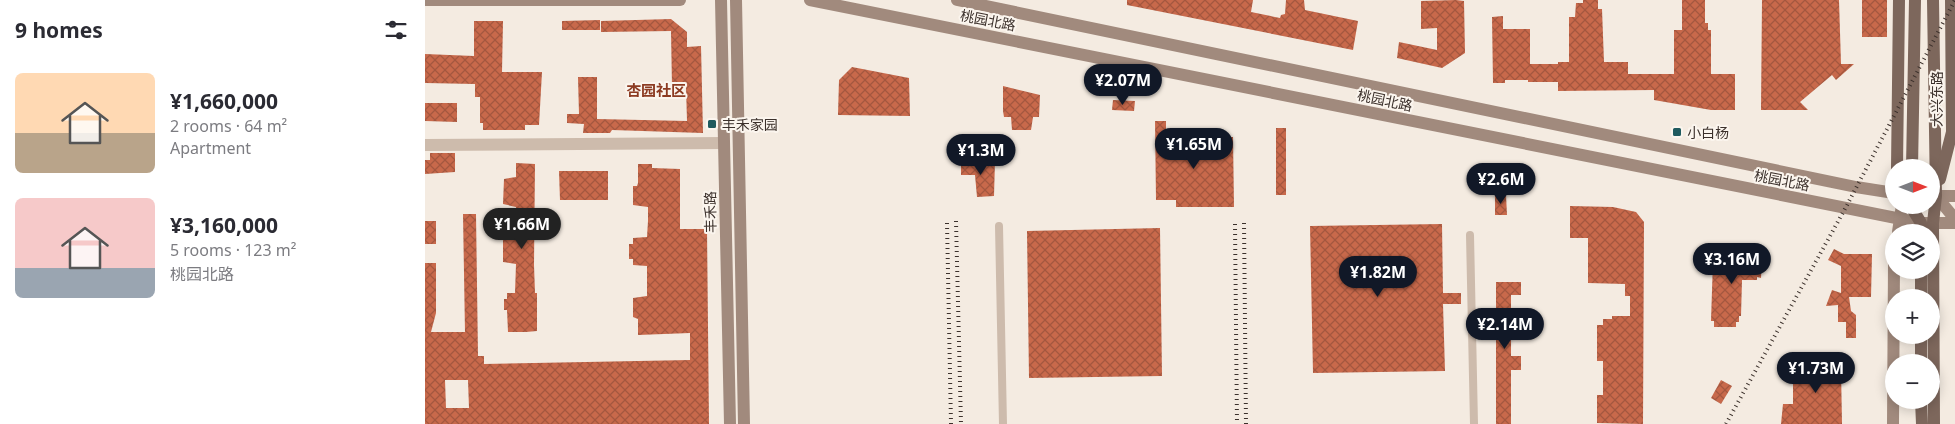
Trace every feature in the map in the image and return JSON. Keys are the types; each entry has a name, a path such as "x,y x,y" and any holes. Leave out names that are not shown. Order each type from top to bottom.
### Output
{"main road":[{"path":"425,0 680,0"},
{"name":"丰禾路","path":"721,0 730,424"},
{"path":"736,0 743,424"},
{"name":"桃园北路","path":"810,0 1900,218 1919,224"},
{"name":"桃园北路","path":"957,0 1856,187 1885,191"},
{"path":"1897,159 1899,0"},
{"name":"大兴东路","path":"1912,159 1915,0"},
{"name":"大兴东路","path":"1933,0 1933,159"},
{"name":"大兴东路","path":"1940,172 1952,132 1951,0"},
{"path":"1940,196 1955,196"},
{"path":"1940,203 1955,219"},
{"path":"1899,224 1901,214"},
{"name":"桃园北路","path":"1940,224 1955,223"},
{"path":"1893,424 1894,279"},
{"name":"大兴东路","path":"1927,279 1934,424"},
{"path":"1921,409 1921,424"}],"street":[{"path":"425,145 724,143"}],"lane":[{"path":"999,226 1003,424"},
{"path":"1470,235 1474,424"}],"building":[{"path":"1127,0 1253,0 1251,12 1280,18 1281,15 1285,14 1286,0 1304,0 1305,10 1358,21 1353,50 1127,5"},
{"path":"1583,0 1598,0 1598,9 1602,9 1604,62 1628,62 1628,74 1674,74 1674,30 1682,30 1682,0 1705,0 1705,23 1708,23 1708,30 1711,30 1711,74 1735,74 1735,110 1711,110 1654,100 1654,90 1558,91 1558,82 1505,80 1505,83 1493,83 1492,17 1503,16 1503,29 1530,29 1530,64 1569,62 1569,17 1575,17 1576,3 1583,3"},
{"path":"1762,0 1839,0 1841,64 1854,64 1836,80 1832,75 1800,102 1808,110 1761,110"},
{"path":"1862,0 1887,0 1887,37 1862,37"},
{"path":"1421,1 1464,1 1465,53 1442,68 1397,58 1399,42 1437,50 1437,28 1421,29"},
{"path":"671,19 687,32 687,47 701,46 703,133 612,130 610,133 583,133 584,124 567,123 567,114 579,114 578,77 597,77 597,119 687,121 686,87 672,87 671,31 601,32 601,21"},
{"path":"600,20 600,30 562,30 562,21"},
{"path":"474,21 503,21 502,72 542,72 539,125 525,125 525,130 483,130 483,123 480,123 480,97 475,97 475,84 425,83 425,54 474,56"},
{"path":"852,67 909,78 910,116 838,115 839,80"},
{"path":"1003,86 1040,95 1039,117 1033,117 1031,130 1012,130 1011,117 1004,117"},
{"path":"1113,100 1135,101 1134,111 1112,110"},
{"path":"425,103 457,103 457,122 425,121"},
{"path":"1155,121 1166,121 1166,137 1233,137 1234,207 1176,207 1176,200 1156,200"},
{"path":"1276,128 1286,128 1286,195 1276,195"},
{"path":"430,153 455,153 455,172 425,174 425,160 430,160"},
{"path":"961,161 995,161 994,196 977,197 975,175 961,175"},
{"path":"516,163 535,164 534,265 535,293 537,293 537,331 508,332 507,310 504,310 504,299 507,299 507,293 515,293 516,264 503,262 503,236 516,234 516,207 503,204 504,179 516,177"},
{"path":"638,164 652,164 652,168 680,169 680,229 707,229 709,424 425,424 425,263 436,263 436,313 431,332 465,332 463,214 476,214 478,356 484,356 484,364 690,360 690,333 638,335 638,319 633,317 633,298 647,296 647,266 633,265 633,259 629,259 629,244 633,244 633,238 647,237 648,207 633,205 633,186 637,186","holes":["445,380 468,380 469,408 446,408"]},
{"path":"559,171 608,171 608,200 560,200"},
{"path":"1506,195 1507,215 1495,215 1495,196"},
{"path":"1570,206 1613,207 1636,212 1644,222 1643,424 1597,423 1597,395 1603,395 1603,361 1597,361 1597,325 1603,325 1603,319 1612,319 1612,316 1630,316 1630,296 1625,296 1625,284 1588,283 1588,238 1570,238"},
{"path":"425,221 436,221 436,244 425,244"},
{"path":"1442,224 1443,293 1461,293 1461,304 1443,304 1445,371 1313,373 1310,226"},
{"path":"1160,228 1162,376 1029,378 1027,231"},
{"path":"1834,249 1844,254 1872,254 1871,297 1849,297 1851,311 1856,315 1856,338 1846,338 1846,322 1838,322 1838,305 1826,306 1832,290 1841,293 1841,266 1828,260"},
{"path":"1725,251 1751,251 1762,256 1761,278 1757,277 1757,280 1742,280 1741,316 1739,316 1739,322 1736,322 1736,327 1714,327 1714,321 1711,321 1713,260 1716,260 1716,255 1725,255"},
{"path":"1496,282 1521,282 1521,295 1511,295 1511,356 1521,356 1521,370 1511,370 1511,424 1496,424"},
{"path":"1809,355 1836,355 1836,369 1841,369 1842,424 1781,424 1783,404 1793,404 1793,382 1799,382 1799,369 1809,369"},
{"path":"1721,380 1732,386 1721,404 1711,398"}],"railway":[{"path":"1726,424 1846,207 1955,0"},
{"path":"956,221 961,424"},
{"path":"947,223 951,424"},
{"path":"1244,223 1246,424"},
{"path":"1235,224 1237,424"}],"place":[{"name":"丰禾家园","path":"712,124"},
{"name":"小白杨","path":"1677,132"}],"district":[{"name":"杏园社区","path":"656,90"}]}
